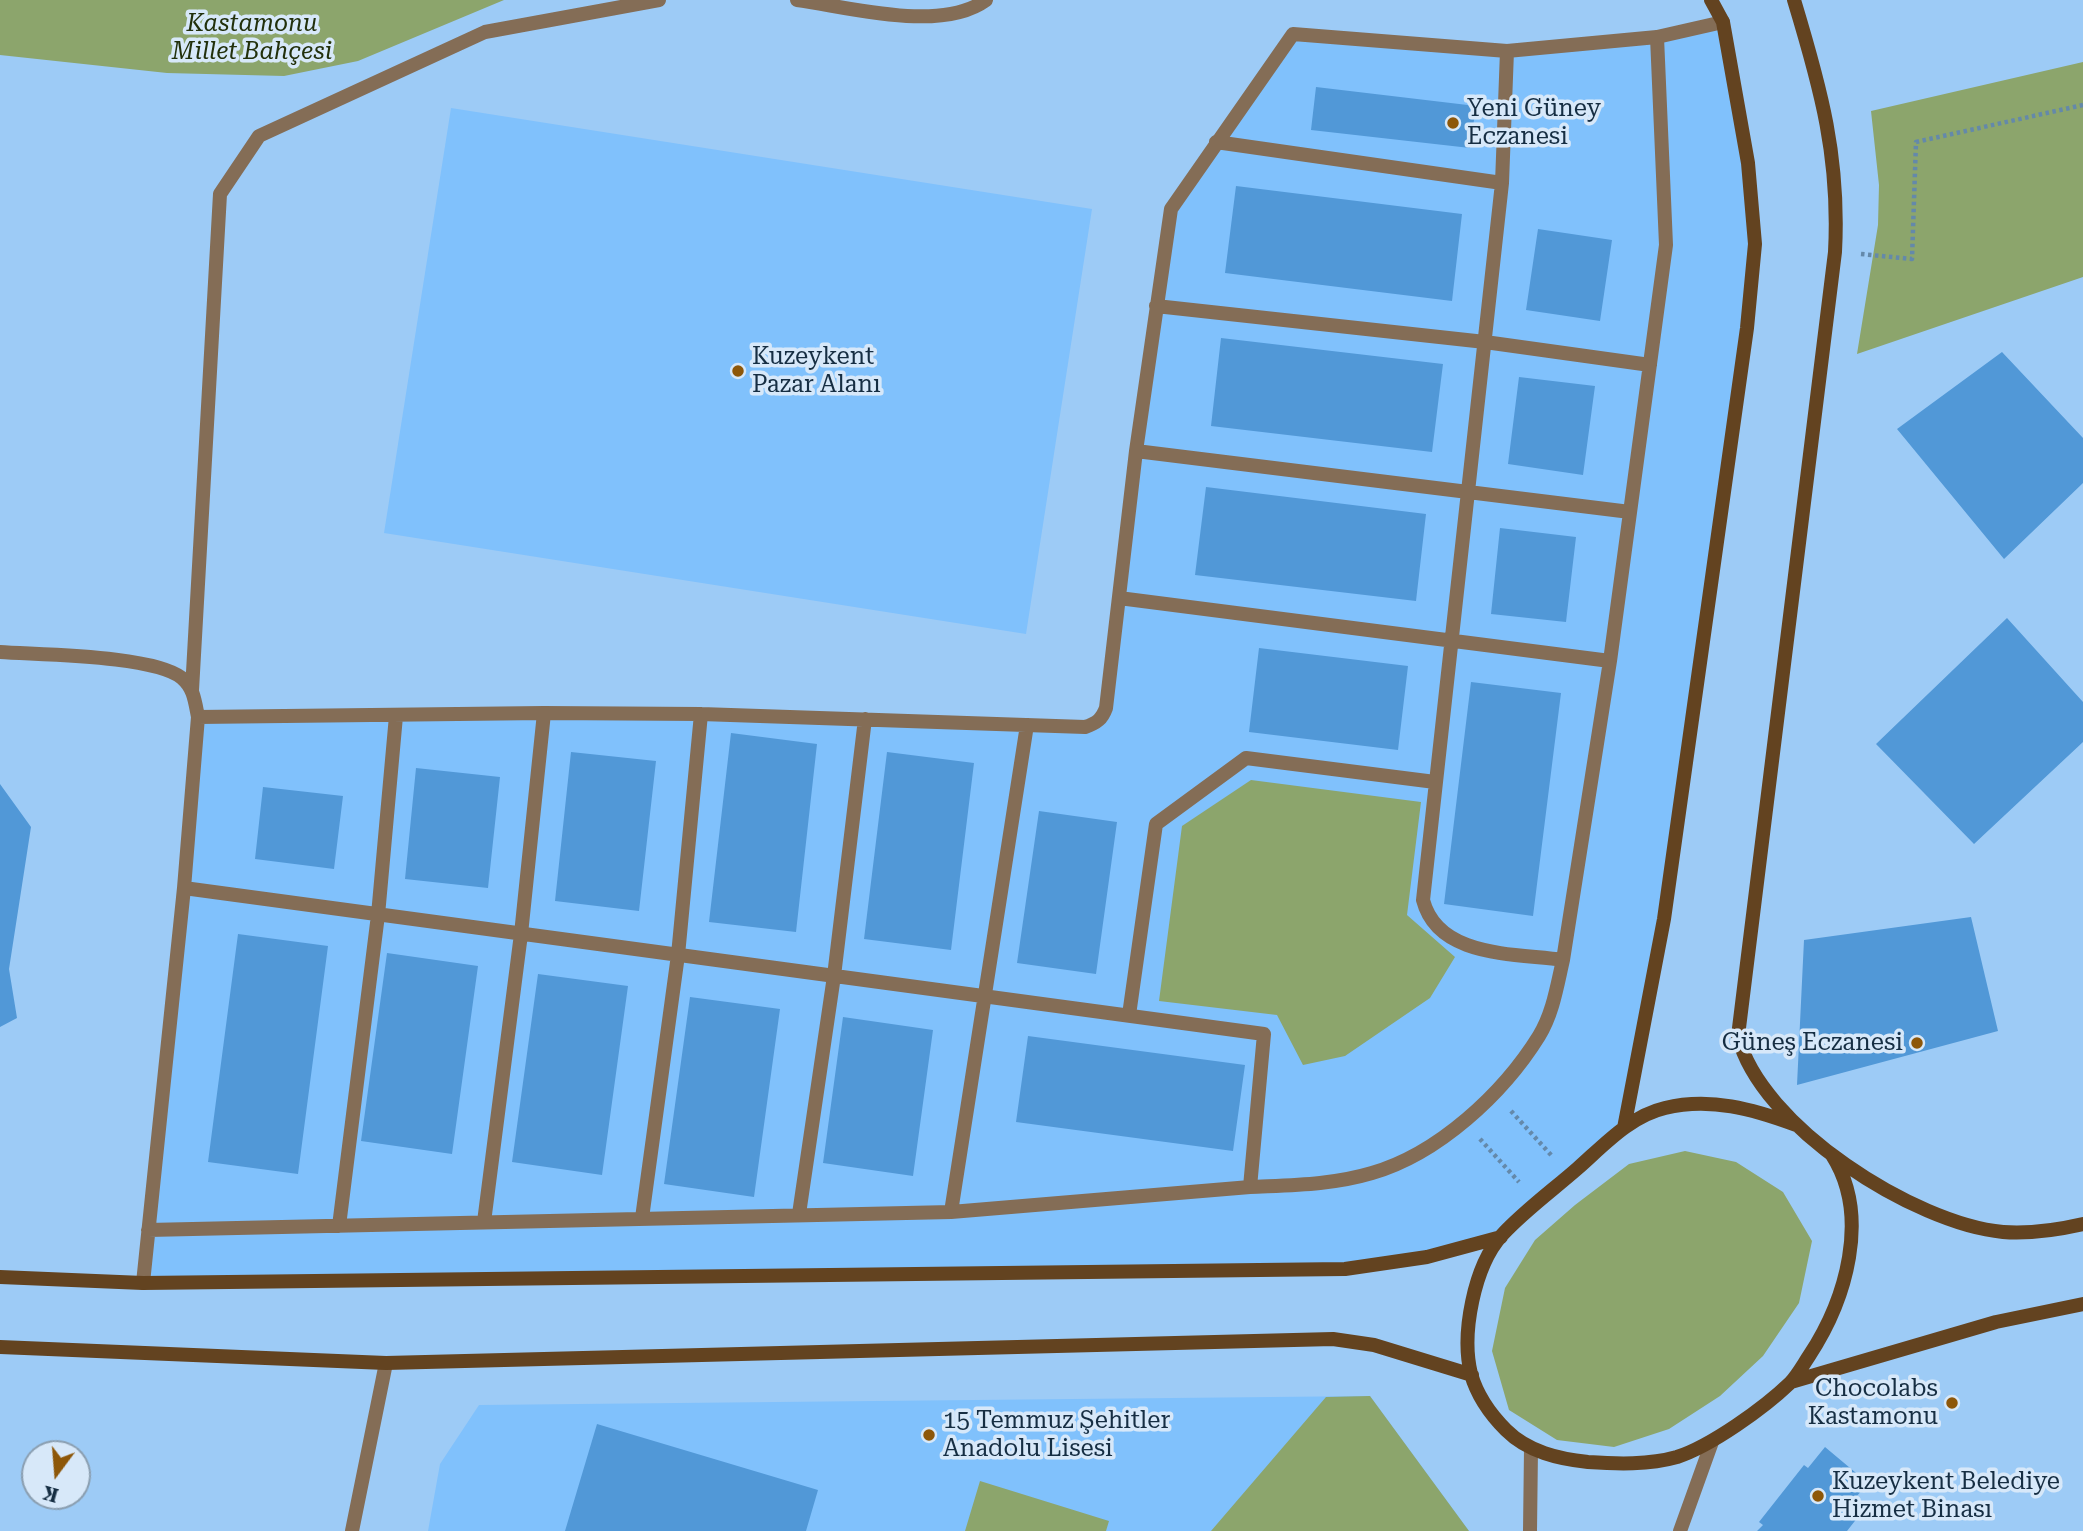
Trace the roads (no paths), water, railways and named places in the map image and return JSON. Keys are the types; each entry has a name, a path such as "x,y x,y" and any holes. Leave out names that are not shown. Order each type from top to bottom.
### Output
{"main road":[{"path":"1624,1128 1664,919 1747,328 1755,244 1748,163 1723,22 1711,0"},
{"path":"1794,0 1831,135 1836,180 1835,252 1738,1024 1742,1050 1748,1063 1796,1125 1878,1187 1918,1208 1963,1223 2003,1231 2054,1230 2083,1224"},
{"path":"1796,1125 1752,1109 1699,1102 1662,1108 1624,1128 1501,1237 1475,1289 1468,1347 1472,1375 1488,1409 1508,1433 1531,1449 1571,1461 1644,1463 1677,1457 1712,1442 1791,1382 1822,1337 1847,1270 1851,1204 1846,1184 1827,1148"},
{"path":"0,1277 143,1283 1345,1269 1427,1257 1501,1237"},
{"path":"1791,1382 1996,1322 2083,1304"},
{"path":"0,1347 386,1363 1334,1339 1374,1345 1472,1375"}],"street":[{"path":"143,1283 184,888 198,717 192,690 220,194 258,136 485,32 659,0"},
{"path":"797,0 919,16 953,16 986,0"},
{"path":"198,717 544,713 865,719 1086,727 1103,716 1136,451 1171,209 1293,34 1507,51 1657,37 1723,22"},
{"path":"148,1230 951,1212 1320,1183 1375,1172 1435,1143 1493,1092 1539,1035 1552,1006 1563,960 1610,662 1665,245 1657,37"},
{"path":"1507,51 1502,183 1422,889 1430,920 1448,938 1460,943 1563,960"},
{"path":"1216,142 1502,183"},
{"path":"1156,306 1485,342 1650,365"},
{"path":"1136,451 1630,512"},
{"path":"1119,598 1610,662"},
{"path":"0,652 156,666 182,678 192,690"},
{"path":"484,1222 521,934 544,713"},
{"path":"642,1218 678,955 701,715"},
{"path":"339,1226 377,915 396,716"},
{"path":"799,1214 834,975 865,719"},
{"path":"951,1212 1027,725"},
{"path":"1129,1015 1156,824 1246,758 1435,782"},
{"path":"184,888 1264,1034 1250,1187"},
{"path":"352,1531 386,1363"},
{"path":"1680,1531 1712,1442"},
{"path":"1531,1449 1531,1531"}],"place":[{"name":"Yeni Güney Eczanesi","path":"1453,123"},
{"name":"Kuzeykent Pazar Alanı","path":"738,371"},
{"name":"Güneş Eczanesi","path":"1917,1043"},
{"name":"Chocolabs Kastamonu","path":"1952,1403"},
{"name":"15 Temmuz Şehitler Anadolu Lisesi","path":"929,1435"},
{"name":"Kuzeykent Belediye Hizmet Binası","path":"1818,1496"}],"park label":[{"name":"Kastamonu Millet Bahçesi","path":"252,38"}]}
